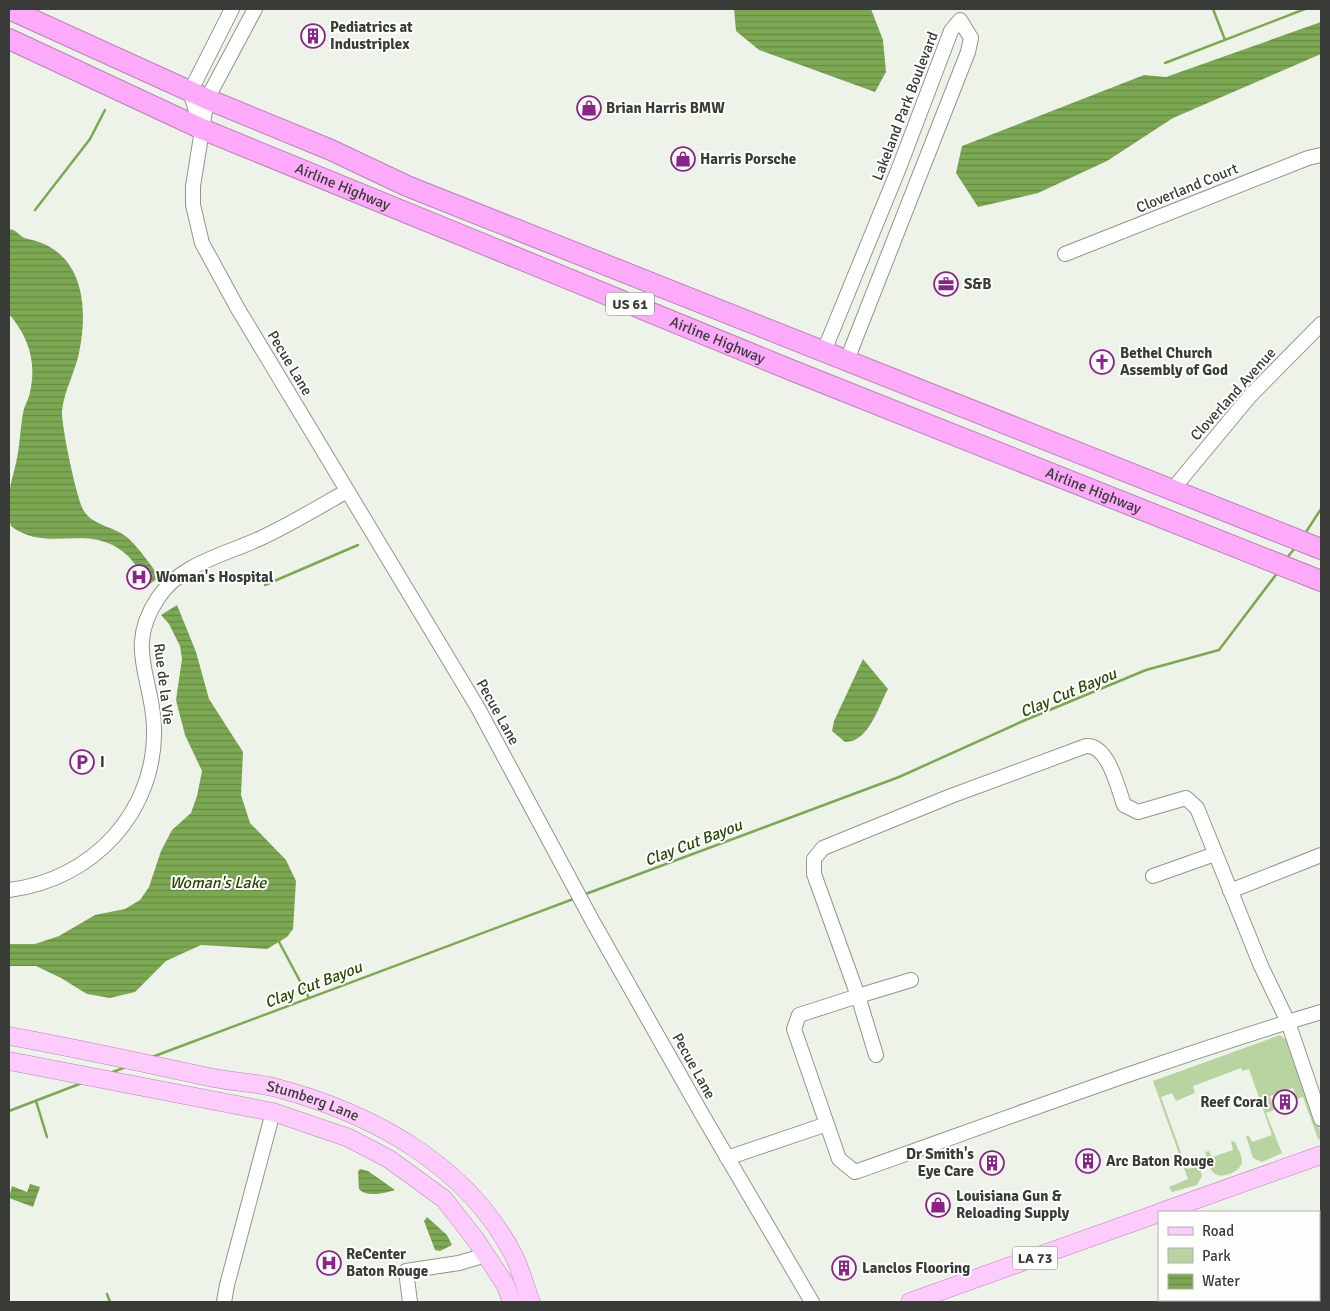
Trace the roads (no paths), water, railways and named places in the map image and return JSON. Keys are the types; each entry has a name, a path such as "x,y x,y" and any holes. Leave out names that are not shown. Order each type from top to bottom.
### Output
{"highway":[{"name":"Airline Highway","path":"9,9 199,95 331,150 407,186 1321,550"},
{"name":"Airline Highway","path":"9,39 202,129 699,332 1319,580"},
{"path":"699,332 711,308"},
{"path":"812,377 824,351"},
{"path":"833,386 847,360"},
{"path":"1161,518 1172,490"}],"main road":[{"name":"Stumberg Lane","path":"9,1036 70,1047 217,1079 272,1086 336,1108 393,1133 435,1161 482,1208 514,1256 531,1302"},
{"name":"Stumberg Lane","path":"9,1061 273,1112 349,1138 389,1159 444,1200 486,1254 505,1284 512,1302"},
{"path":"292,1118 296,1108 301,1104 326,1110 336,1108"},
{"name":"LA 73","path":"1166,1211 1321,1155"},
{"path":"389,1159 398,1157 417,1171 424,1171 435,1161"},
{"name":"LA 73","path":"910,1302 1158,1214"}],"street":[{"path":"199,95 232,9"},
{"path":"199,95 255,9"},
{"name":"Lakeland Park Boulevard","path":"824,351 899,168 959,14"},
{"name":"Lakeland Park Boulevard","path":"847,360 962,68 971,38 959,14"},
{"path":"940,60 962,68"},
{"name":"Pecue Lane","path":"199,95 202,129 193,186 194,212 202,244 238,309 478,708 593,922 727,1158 812,1302"},
{"name":"Cloverland Court","path":"1065,254 1291,164 1321,155"},
{"path":"899,168 919,176"},
{"path":"868,244 888,254"},
{"path":"847,292 870,302"},
{"name":"Cloverland Avenue","path":"1172,490 1250,396 1321,324"},
{"name":"Rue de la Vie","path":"9,890 44,883 83,865 117,834 136,805 146,782 154,746 153,711 141,657 142,637 147,617 162,591 186,570 262,537 347,491"},
{"path":"876,1055 858,996 814,874 814,859 823,848 951,796 1090,746 1107,759 1124,805 1138,812 1186,798 1197,808 1261,966 1288,1022 1321,1120"},
{"path":"1153,876 1215,854"},
{"path":"1230,891 1321,855"},
{"path":"911,980 800,1015 794,1029 839,1159 855,1172 1136,1072 1321,1012"},
{"path":"224,1302 273,1112"},
{"path":"727,1158 827,1124"},
{"path":"410,1302 406,1271 459,1263 486,1254"}],"water":[{"path":"734,9 871,9 883,40 886,72 875,92 759,50 736,31"},
{"path":"1321,22 1321,54 1173,118 1107,161 1038,193 978,207 956,173 962,146 1144,75 1166,77"},
{"path":"9,229 14,230 25,238 46,245 61,255 71,268 78,282 82,299 82,335 79,353 62,411 70,462 84,511 93,520 129,539 160,577 148,585 131,559 114,546 99,540 84,538 40,538 25,534 11,526 8,510 9,494 17,457 23,413 30,392 32,370 26,340 9,314"},
{"name":"Woman's Lake","path":"177,605 196,652 209,699 243,752 241,795 250,823 286,860 296,881 293,929 287,937 267,949 201,945 166,961 135,992 110,998 87,994 61,978 36,966 9,966 9,944 35,944 59,936 95,915 125,909 140,900 149,887 161,851 172,830 191,813 202,771 185,735 176,700 182,659 180,646 169,624 161,615"},
{"path":"863,659 888,689 867,730 853,740 845,742 832,731 834,721"},
{"path":"360,1169 368,1171 395,1190 376,1194 362,1192 359,1189 358,1172"},
{"path":"30,1184 40,1187 33,1207 9,1198 12,1186 27,1192"},
{"path":"427,1217 447,1235 452,1245 440,1251 435,1250 424,1221"}],"waterway":[{"path":"1213,9 1225,40"},
{"path":"1165,63 1305,9"},
{"path":"35,210 90,139 105,110"},
{"name":"Clay Cut Bayou","path":"1304,535 1321,509"},
{"path":"265,585 358,545"},
{"name":"Clay Cut Bayou","path":"1286,559 1295,548"},
{"name":"Clay Cut Bayou","path":"583,895 899,777 1023,721 1146,670 1219,650 1278,572"},
{"name":"Clay Cut Bayou","path":"152,1057 576,898"},
{"path":"278,940 309,998"},
{"name":"Clay Cut Bayou","path":"110,1073 126,1067"},
{"name":"Clay Cut Bayou","path":"9,1111 82,1083"},
{"path":"36,1101 47,1137"},
{"path":"107,1294 110,1302"}],"place":[{"name":"Pediatrics at Industriplex","path":"313,36"},
{"name":"Brian Harris BMW","path":"589,108"},
{"name":"Harris Porsche","path":"683,159"},
{"name":"S&B","path":"946,284"},
{"name":"Bethel Church Assembly of God","path":"1102,362"},
{"name":"Woman's Hospital","path":"139,577"},
{"name":"I","path":"82,762"},
{"name":"Reef Coral","path":"1285,1102"},
{"name":"Arc Baton Rouge","path":"1088,1161"},
{"name":"Dr Smith's Eye Care","path":"992,1163"},
{"name":"Louisiana Gun & Reloading Supply","path":"938,1205"},
{"name":"ReCenter Baton Rouge","path":"329,1263"},
{"name":"Lanclos Flooring","path":"844,1268"}]}
